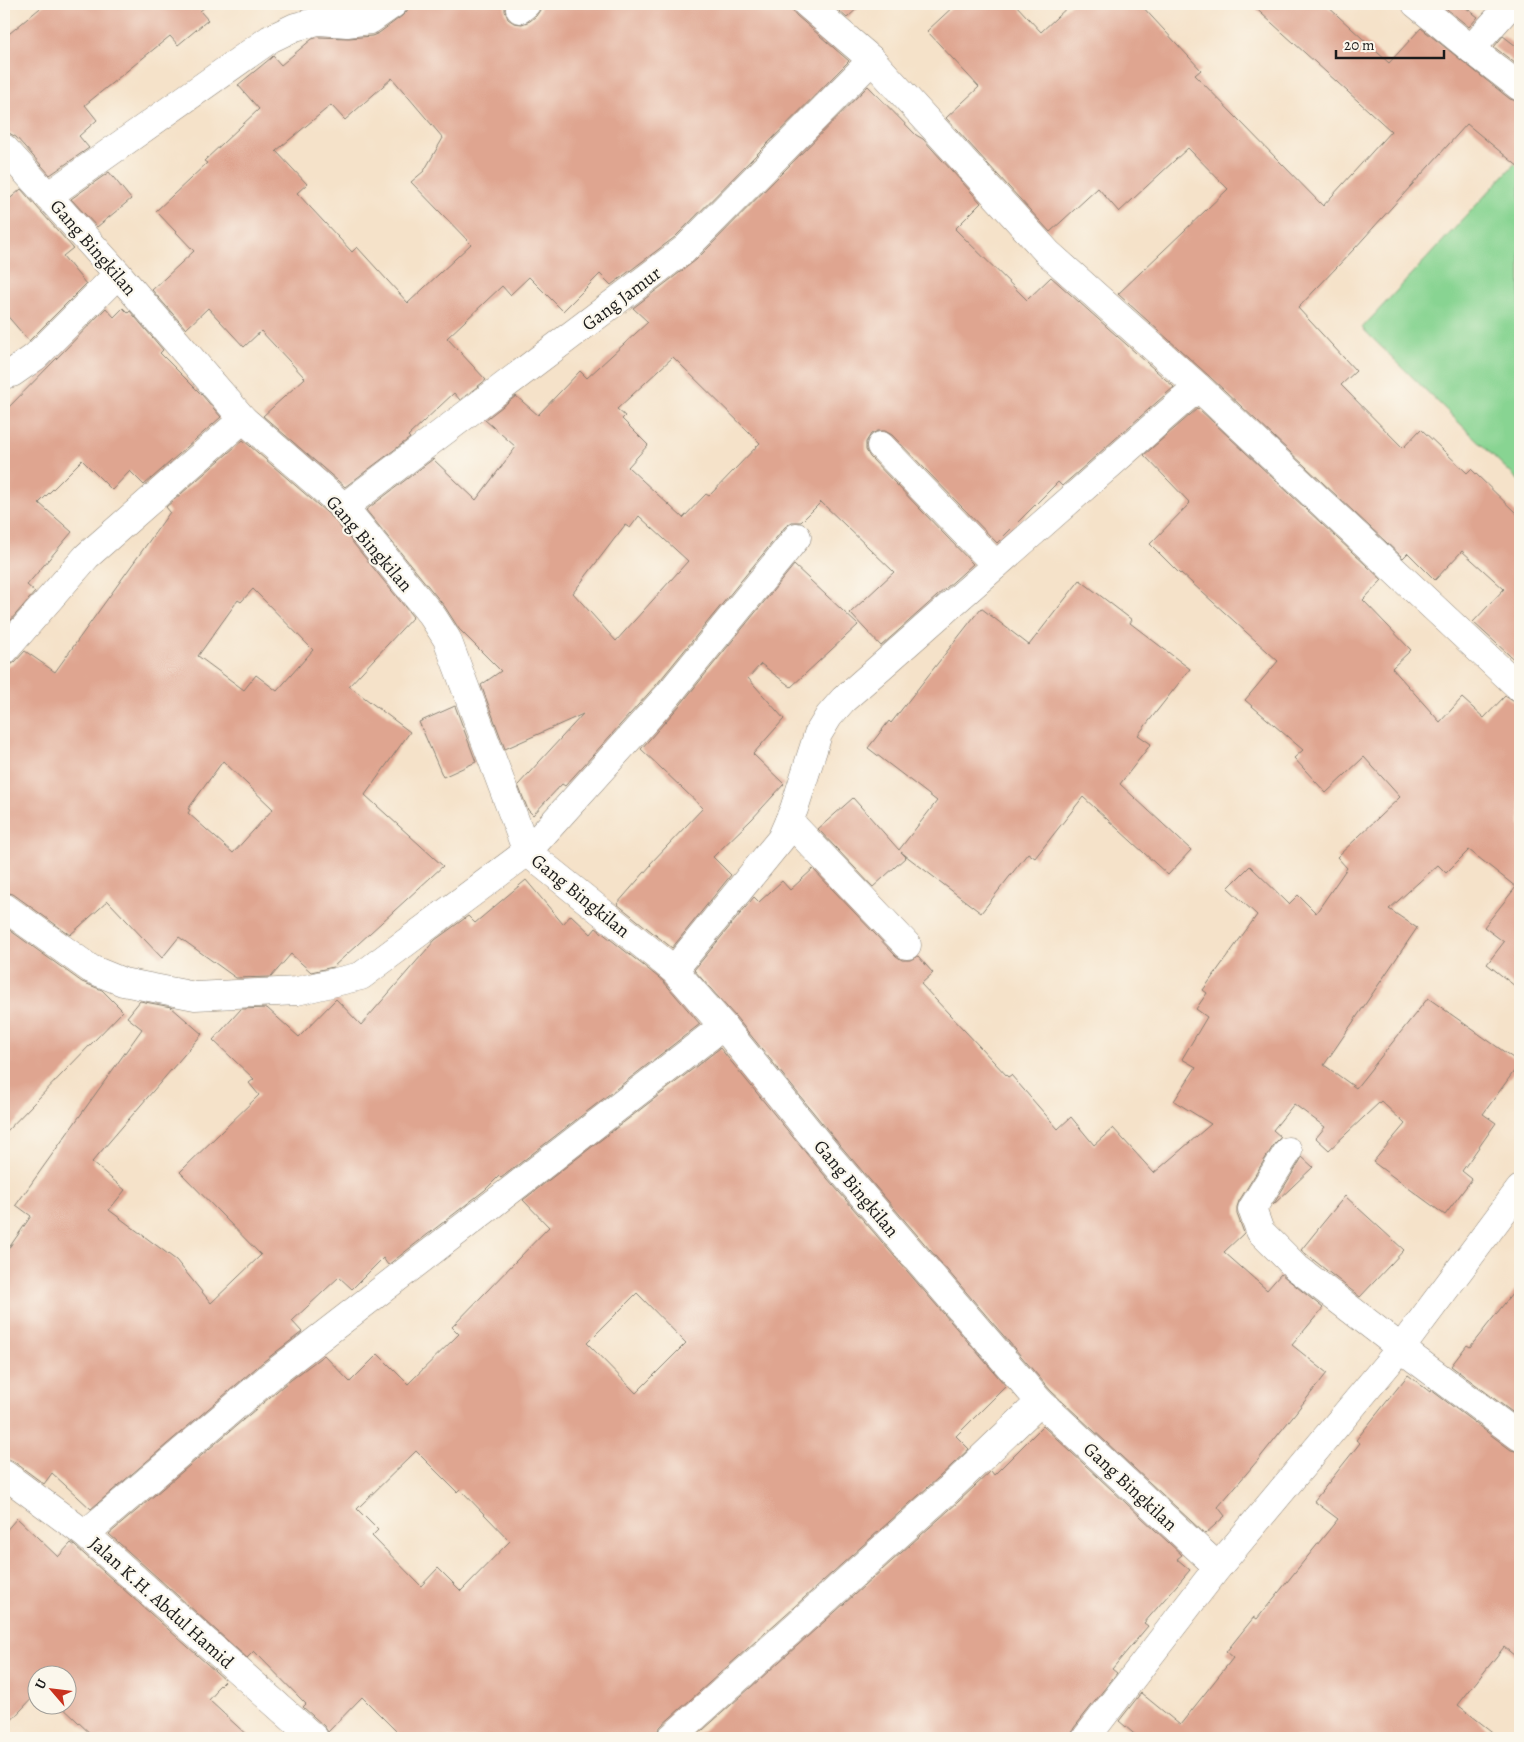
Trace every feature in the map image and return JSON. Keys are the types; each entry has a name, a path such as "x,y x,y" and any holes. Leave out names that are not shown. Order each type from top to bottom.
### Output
{"street":[{"path":"48,196 270,39 295,27 318,21 347,23 370,20 393,4"},
{"path":"807,4 872,60 1048,252 1198,387 1520,688"},
{"path":"1416,4 1520,87"},
{"path":"1471,49 1511,4"},
{"name":"Gang Jamur","path":"344,507 685,249 872,60"},
{"name":"Gang Bingkilan","path":"4,148 118,274 243,419 344,507 433,617 447,639 527,852 674,970 723,1026 827,1154 1040,1402 1218,1567"},
{"path":"4,375 12,373 35,357 118,274"},
{"path":"674,970 781,839 805,777 818,734 829,716 843,700 1198,387"},
{"path":"4,651 86,556 243,419"},
{"path":"881,446 996,565"},
{"path":"4,907 91,969 123,982 195,996 297,991 360,976 527,852 669,694 798,537"},
{"path":"789,821 907,945"},
{"path":"85,1534 273,1374 723,1026"},
{"path":"1288,1151 1252,1209 1260,1231 1297,1268 1520,1437"},
{"path":"1086,1738 1218,1567 1408,1353 1520,1189"},
{"path":"671,1738 941,1497 1040,1402"},
{"name":"Jalan K.H. Abdul Hamid","path":"4,1474 85,1534 314,1738"}],"green space":[{"path":"1520,158 1520,482 1362,328"}],"building":[{"path":"45,4 209,4 200,11 208,20 178,45 170,36 85,105 97,120 79,136 89,148 50,175 16,137 9,133 4,133 4,38"},
{"path":"309,4 366,4 347,7 312,6"},
{"path":"408,4 505,4 508,19 514,23 522,24 536,16 541,4 792,4 792,10 797,16 849,61 675,237 611,285 600,274 563,311 529,277 510,295 502,286 447,338 486,380 460,400 454,393 408,436 410,438 345,487 263,416 305,378 261,331 244,347 208,308 186,329 152,290 194,251 156,211 207,163 204,161 259,109 238,85 273,56 281,65 312,39 319,37 349,38 372,36 379,33 407,11","holes":["392,78 443,138 424,171 411,182 471,244 408,303 357,247 352,252 297,193 307,184 276,151 331,105 345,120"]},
{"path":"831,4 862,4 847,18"},
{"path":"956,4 1015,4 1041,32 1071,4 1140,4 1201,70 1195,75 1323,206 1391,131 1251,4 1325,4 1389,63 1421,28 1510,99 1520,102 1520,168 1467,124 1298,308 1356,371 1341,385 1403,448 1421,429 1467,473 1471,469 1520,517 1520,665 1473,622 1504,589 1462,551 1435,580 1408,553 1403,558 1209,376 1118,294 1228,189 1188,148 1119,212 1098,188 1050,232 946,118 979,87 927,31"},
{"path":"1443,4 1461,4 1478,17 1469,27"},
{"path":"1503,36 1520,49 1520,67 1494,47"},
{"path":"868,86 916,135 923,139 981,203 955,229 1027,300 1051,277 1174,387 1062,486 1058,482 997,543 892,435 885,431 871,434 866,442 866,450 870,457 973,564 881,646 850,613 894,572 821,502 801,522 792,522 785,527 657,684 565,786 562,784 533,815 528,810 518,785 583,714 505,749 481,685 501,671 459,629 445,607 366,510 433,459 476,500 516,447 485,420 516,396 538,415 580,371 587,378 648,322 633,308 696,260","holes":["673,357 760,443 709,496 706,494 683,518 628,467 648,445 622,419 625,416 617,409","639,516 688,561 616,641 573,593 625,525 630,528"]},
{"path":"109,172 131,199 97,227 71,199"},
{"path":"21,189 73,248 63,256 86,284 29,341 4,312 4,204"},
{"path":"106,308 114,317 123,308 128,313 130,311 163,350 160,353 221,417 144,485 130,471 112,490 82,460 39,503 72,532 27,585 35,592 4,628 4,412"},
{"path":"1198,408 1382,580 1363,600 1411,650 1392,668 1440,722 1462,698 1484,718 1505,696 1516,703 1520,703 1520,990 1487,964 1504,942 1484,927 1516,887 1469,850 1446,873 1438,865 1389,909 1417,928 1324,1065 1356,1088 1428,998 1520,1063 1483,1114 1496,1123 1462,1171 1472,1179 1445,1215 1373,1162 1405,1124 1381,1101 1329,1150 1316,1138 1325,1127 1294,1104 1273,1130 1281,1137 1275,1143 1237,1207 1237,1214 1244,1233 1224,1252 1267,1290 1281,1274 1323,1308 1292,1345 1327,1373 1218,1507 1225,1516 1205,1534 1051,1391 839,1144 735,1016 694,970 754,897 759,902 782,881 790,890 813,869 896,956 902,960 910,960 918,956 933,973 921,984 1008,1077 1011,1075 1058,1129 1071,1117 1094,1145 1113,1128 1154,1173 1211,1124 1174,1101 1196,1067 1182,1059 1207,1017 1196,1009 1207,993 1203,990 1257,915 1228,888 1250,866 1289,904 1298,895 1316,913 1347,868 1337,857 1400,797 1364,757 1326,793 1294,758 1303,750 1245,700 1278,661 1180,574 1150,544 1190,503 1144,455"},
{"path":"243,440 333,518 413,617 349,686 410,732 365,795 443,866 333,967 311,972 291,954 271,977 236,978 179,937 162,958 108,901 70,935 13,894 4,892 4,666 9,666 15,662 25,651 55,672 170,512 166,507","holes":["253,589 313,650 277,691 256,675 244,690 198,656 238,600 241,602","223,761 273,809 233,853 188,813 190,810 188,809"]},
{"path":"794,565 858,625 791,687 761,664 748,678 784,719 753,754 784,784 713,857 731,875 672,948 617,904 650,864 703,808 641,749 681,704"},
{"path":"1080,580 1132,620 1130,623 1190,669 1138,735 1151,744 1120,784 1191,850 1168,875 1083,797 1035,858 1028,853 981,913 901,852 906,857 873,887 818,829 853,798 899,850 937,801 868,748 889,721 891,723 981,608 1029,645"},
{"path":"455,706 476,762 443,777 419,722"},
{"path":"526,880 563,924 571,915 591,934 596,928 663,981 700,1024 501,1178 499,1176 485,1190 388,1265 383,1258 352,1289 339,1277 292,1321 302,1332 263,1362 91,1509 52,1473 44,1484 13,1461 4,1457 4,1255 31,1216 16,1205 142,1029 127,1017 140,1001 171,1007 202,1034 92,1162 125,1190 109,1210 176,1260 211,1303 261,1255 180,1172 259,1095 249,1083 254,1079 213,1040 241,1009 267,1008 299,1037 336,999 361,1025 435,940 468,916 475,923"},
{"path":"4,926 82,982 102,990 123,1011 4,1134"},
{"path":"720,1048 815,1164 1006,1386 956,1436 969,1449 661,1726 656,1733 656,1738 403,1738 362,1697 328,1732 303,1707 306,1704 254,1651 247,1658 109,1534 283,1386 324,1355 350,1382 378,1354 408,1384 459,1334 452,1327 549,1227 523,1200","holes":["637,1293 686,1343 636,1393 587,1343","416,1451 457,1492 460,1489 510,1541 461,1591 438,1568 421,1586 372,1536 378,1530 357,1509"]},
{"path":"1302,1157 1313,1167 1273,1205 1301,1159"},
{"path":"1345,1196 1404,1250 1360,1297 1301,1250"},
{"path":"1520,1284 1520,1418 1451,1366 1467,1345 1470,1347"},
{"path":"1408,1375 1511,1450 1520,1452 1520,1660 1504,1647 1458,1705 1500,1738 1139,1738 1119,1721 1141,1693 1180,1725 1233,1658 1226,1652 1254,1617 1257,1619 1338,1519 1314,1501 1360,1443 1356,1440"},
{"path":"1043,1426 1182,1555 1177,1559 1190,1570 1144,1623 1148,1626 1112,1669 1117,1673 1074,1728 1069,1738 694,1738 991,1471 994,1475"},
{"path":"17,1518 58,1557 71,1543 75,1546 225,1680 215,1690 216,1692 209,1700 250,1738 95,1738 70,1714 78,1714 78,1664 28,1664 28,1703 4,1728 4,1533"}]}
